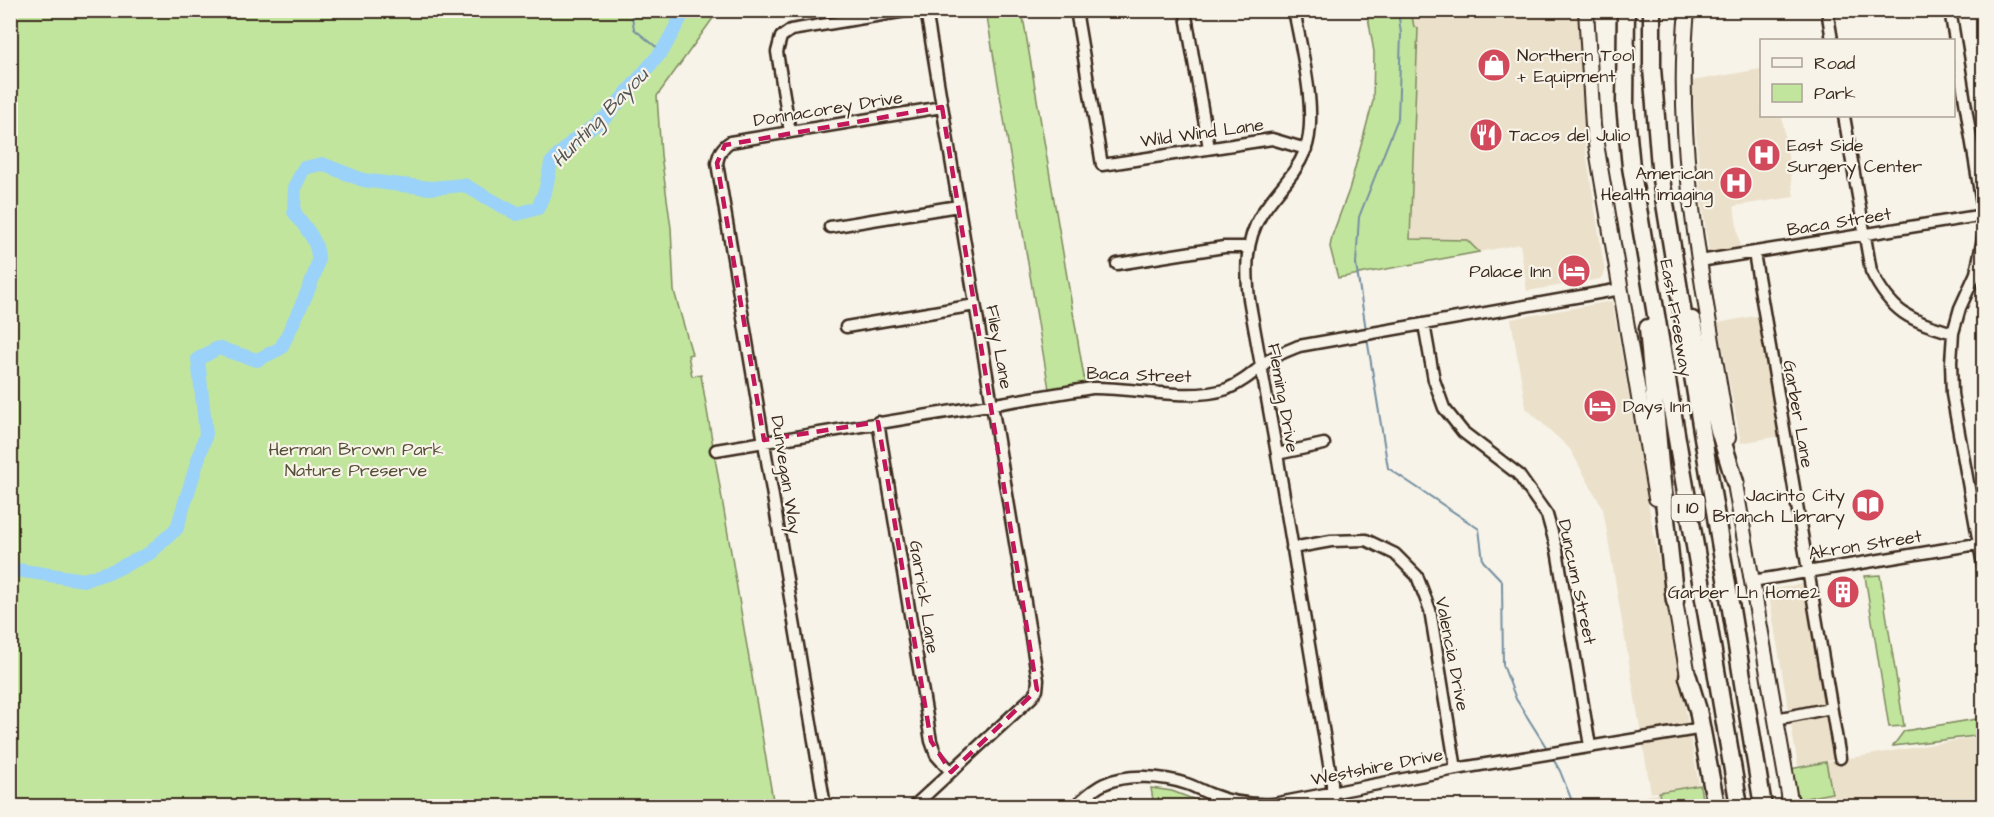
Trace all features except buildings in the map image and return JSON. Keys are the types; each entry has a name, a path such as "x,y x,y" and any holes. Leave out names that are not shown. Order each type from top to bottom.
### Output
{"highway":[{"name":"East Freeway","path":"1626,10 1625,105 1638,210 1739,807"},
{"name":"East Freeway","path":"1652,10 1654,114 1667,215 1763,807"},
{"path":"1638,210 1659,465 1675,601"},
{"path":"1667,215 1719,430 1735,482"},
{"path":"1688,677 1698,710 1716,807"}],"main road":[{"path":"1586,10 1593,126 1709,807"},
{"path":"1687,10 1683,94 1685,144 1700,261 1790,805"}],"street":[{"path":"790,132 777,52 781,37 791,30 912,10"},
{"name":"Filey Lane","path":"926,10 1038,680 1037,690 951,772"},
{"name":"Wild Wind Lane","path":"1076,10 1102,165 1272,139 1306,149"},
{"path":"1185,10 1209,148"},
{"name":"Fleming Drive","path":"1294,10 1312,117 1306,149 1293,175 1261,215 1248,247 1247,273 1249,299 1277,454 1332,793 1332,807"},
{"path":"1827,10 1832,39"},
{"path":"1950,10 1955,39"},
{"path":"1955,41 1983,216"},
{"name":"Donnacorey Drive","path":"722,149 730,142 942,107"},
{"path":"1844,117 1871,271 1881,292 1897,310 1925,326 1953,333"},
{"name":"Dunvegan Way","path":"722,149 717,163 825,807"},
{"path":"830,227 958,206"},
{"name":"Baca Street","path":"1700,261 1983,216"},
{"path":"1983,233 1976,273 1960,308 1953,333 1951,362 1952,394 1981,544 1983,571"},
{"path":"1117,264 1224,247 1248,247"},
{"name":"Garber Lane","path":"1754,253 1840,758"},
{"name":"Baca Street","path":"716,450 764,440 1092,388 1125,388 1187,394 1212,393 1253,375 1270,360 1299,346 1621,289"},
{"path":"846,327 975,305"},
{"name":"Duncum Street","path":"1424,324 1434,380 1444,408 1463,432 1518,474 1547,516 1557,550 1590,746"},
{"name":"Garrick Lane","path":"878,422 931,741 936,755 951,772"},
{"path":"1277,454 1324,444"},
{"name":"Valencia Drive","path":"1292,548 1331,541 1366,540 1395,554 1418,576 1430,610 1456,768"},
{"name":"Akron Street","path":"1752,581 1981,544"},
{"path":"1776,719 1831,708"},
{"name":"Westshire Drive","path":"1075,807 1092,790 1105,783 1131,778 1151,777 1170,780 1187,784 1214,796 1253,805 1272,804 1456,768 1697,729"},
{"path":"914,807 951,772"}],"highlighted area":[{"path":"942,107 1037,690 951,772 931,741 878,422 764,440 717,163 725,145"}],"shaded area":[{"path":"1411,11 1578,11 1585,145 1605,272 1600,279 1527,291 1520,244 1479,252 1467,240 1410,239 1418,28 1414,27"},
{"path":"1760,69 1760,117 1782,117 1794,197 1734,206 1740,248 1709,253 1701,195 1692,81"},
{"path":"1612,301 1699,785 1651,793 1603,509 1570,449 1526,408 1511,319"},
{"path":"1760,315 1780,436 1741,443 1718,323"},
{"path":"1807,583 1838,759 1798,766 1768,590"},
{"path":"1983,736 1983,806 1804,806 1803,799 1832,793 1826,762"},
{"path":"1658,794 1661,806 1590,805"}],"green space":[{"name":"Herman Brown Park Nature Preserve","path":"10,11 720,11 657,96 661,155 671,228 674,291 692,354 688,355 692,376 701,375 774,806 11,806"},
{"path":"986,11 1022,11 1085,383 1049,389"},
{"path":"1367,11 1411,11 1414,27 1418,28 1410,239 1467,240 1479,252 1338,278 1330,247 1332,236 1349,190 1373,101 1374,52"},
{"path":"1880,575 1904,726 1889,727 1865,576"},
{"path":"1983,718 1983,735 1893,746 1904,731"},
{"path":"1826,762 1832,793 1795,800 1790,769"},
{"path":"1700,785 1703,806 1661,806 1659,792"},
{"path":"1151,788 1172,791 1211,806 1154,806"}],"waterway":[{"path":"631,10 634,29 663,50"},
{"name":"Hunting Bayou","path":"10,569 84,580 115,570 150,553 177,528 206,434 198,359 218,348 257,360 281,348 314,276 317,250 309,233 294,212 295,186 304,168 322,164 363,180 392,184 431,188 464,185 517,214 538,208 546,188 551,163 574,140 606,117 663,50 685,10"},
{"path":"1366,330 1356,264 1359,217 1398,118 1401,34 1398,10"},
{"path":"1367,338 1388,468 1479,529 1483,561 1502,581 1503,665 1516,699 1548,750"},
{"path":"1552,757 1574,806"}],"place":[{"name":"Northern Tool + Equipment","path":"1494,65"},
{"name":"Tacos del Julio","path":"1486,135"},
{"name":"East Side Surgery Center","path":"1764,155"},
{"name":"American Health imaging","path":"1736,183"},
{"name":"Palace Inn","path":"1574,271"},
{"name":"Days Inn","path":"1600,406"},
{"name":"Jacinto City Branch Library","path":"1868,505"},
{"name":"Garber Ln Home2","path":"1843,592"}]}
